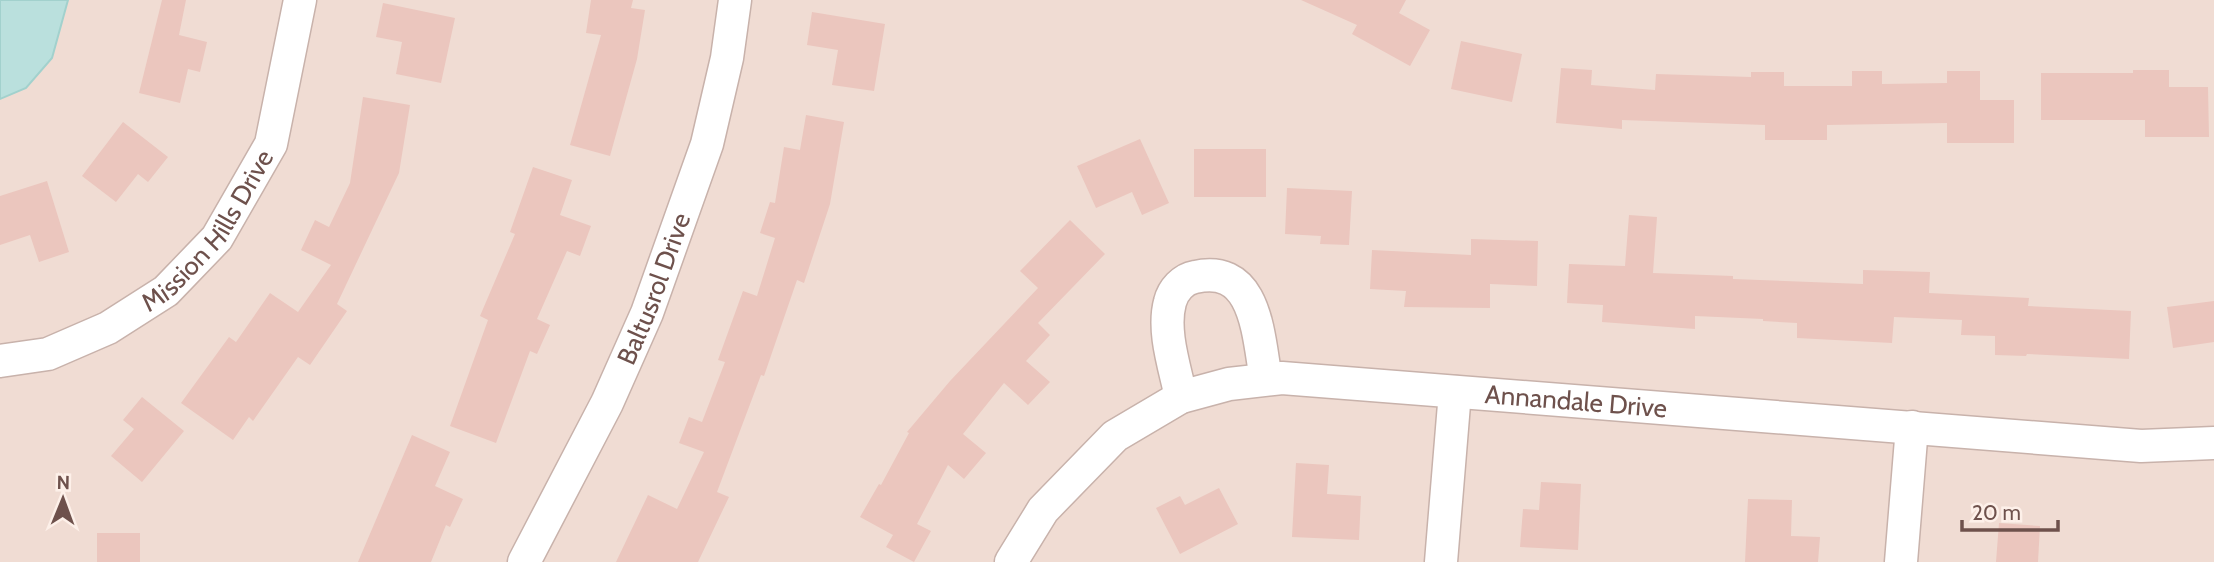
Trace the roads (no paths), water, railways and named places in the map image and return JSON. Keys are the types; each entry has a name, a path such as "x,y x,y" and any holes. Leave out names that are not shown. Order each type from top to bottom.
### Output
{"street":[{"name":"Mission Hills Drive","path":"0,361 48,354 108,328 166,291 217,238 271,144 300,0"},
{"name":"Baltusrol Drive","path":"524,562 607,403 647,313 707,144 727,58 735,0"},
{"path":"1181,397 1168,318 1170,300 1177,286 1190,278 1207,274 1224,276 1244,291 1249,300 1266,379"},
{"name":"Annandale Drive","path":"1012,562 1043,510 1115,436 1181,397 1229,384 1266,379 1282,378 2141,446 2214,443"},
{"path":"1441,562 1455,392"},
{"path":"1901,562 1912,427"}],"water":[{"path":"0,0 68,0 52,58 26,88 0,99"}]}
